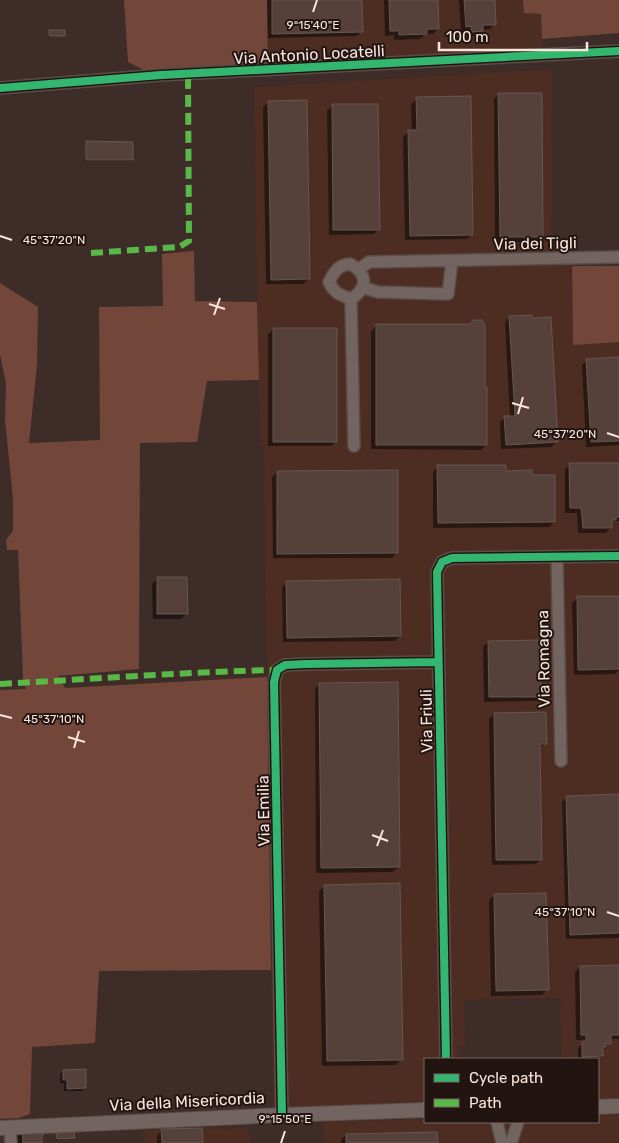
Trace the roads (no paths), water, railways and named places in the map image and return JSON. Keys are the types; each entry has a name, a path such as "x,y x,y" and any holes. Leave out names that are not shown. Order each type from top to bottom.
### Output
{"street":[{"name":"Via Antonio Locatelli","path":"0,88 161,75 619,51"},
{"name":"Via dei Tigli","path":"351,299 332,290 330,282 334,272 342,265 350,264 359,269 369,262 619,257"},
{"path":"362,287 378,292 448,294 452,261"},
{"path":"354,446 351,299 360,294 362,287 364,278 359,269"},
{"name":"Via Friuli","path":"446,1058 437,572 442,562 452,558 619,556"},
{"name":"Via Romagna","path":"557,557 561,761"},
{"name":"Via Emilia","path":"282,1114 274,682 277,670 285,665 299,664 438,662"},
{"path":"599,1107 619,1106"},
{"name":"Via della Misericordia","path":"5,1127 282,1114 424,1110"},
{"path":"497,1123 502,1143"},
{"path":"511,1143 518,1123"},
{"path":"5,1127 11,1143"}]}
